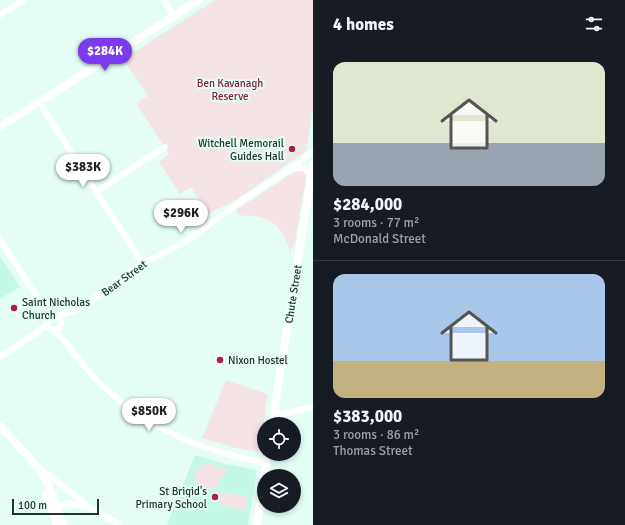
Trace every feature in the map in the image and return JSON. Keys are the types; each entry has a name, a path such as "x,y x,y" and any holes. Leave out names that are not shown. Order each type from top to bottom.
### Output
{"street":[{"path":"0,15 22,0"},
{"path":"164,0 174,16"},
{"path":"0,127 199,0"},
{"path":"39,102 142,263"},
{"path":"96,192 165,147"},
{"name":"Bear Street","path":"294,167 313,151"},
{"name":"Bear Street","path":"58,320 98,297 142,263 189,239 237,204 294,167 313,157"},
{"name":"Chute Street","path":"273,417 313,165"},
{"path":"294,167 304,168 311,176"},
{"path":"0,239 42,305 49,326 66,343 86,369 118,399 147,420 170,433 202,446 234,456 257,457"},
{"path":"42,305 58,320 66,343"},
{"path":"0,357 58,320"},
{"path":"49,326 58,320"},
{"path":"274,413 282,414 313,407"},
{"path":"0,426 45,478 58,525"},
{"path":"0,433 37,469 51,476 88,507 120,525"},
{"path":"53,506 69,503 88,507"},
{"path":"53,506 63,525"},
{"path":"257,525 259,513"}],"shaded area":[{"path":"0,256 20,287 0,299"},
{"name":"St Brigid's Primary School","path":"195,455 226,464 257,470 248,525 167,525"}],"green space":[{"name":"Ben Kavanagh Reserve","path":"215,0 313,0 313,108 306,151 236,200 208,214 191,187 180,194 159,162 169,154 136,103 148,96 123,59"},
{"path":"294,172 305,172 306,179 294,246 291,248 290,252 279,228 273,223 267,219 259,217 240,216 236,210"},
{"path":"226,380 268,394 264,417 257,417 257,452 236,448 202,438"},
{"path":"208,463 227,469 214,489 195,487 194,471"},
{"path":"220,492 247,496 245,510 218,505"}],"place":[{"name":"Witchell Memorail Guides Hall","path":"292,149"},
{"name":"Saint Nicholas Church","path":"14,308"},
{"name":"Nixon Hostel","path":"220,360"},
{"name":"St Brigid's Primary School","path":"215,497"}]}
